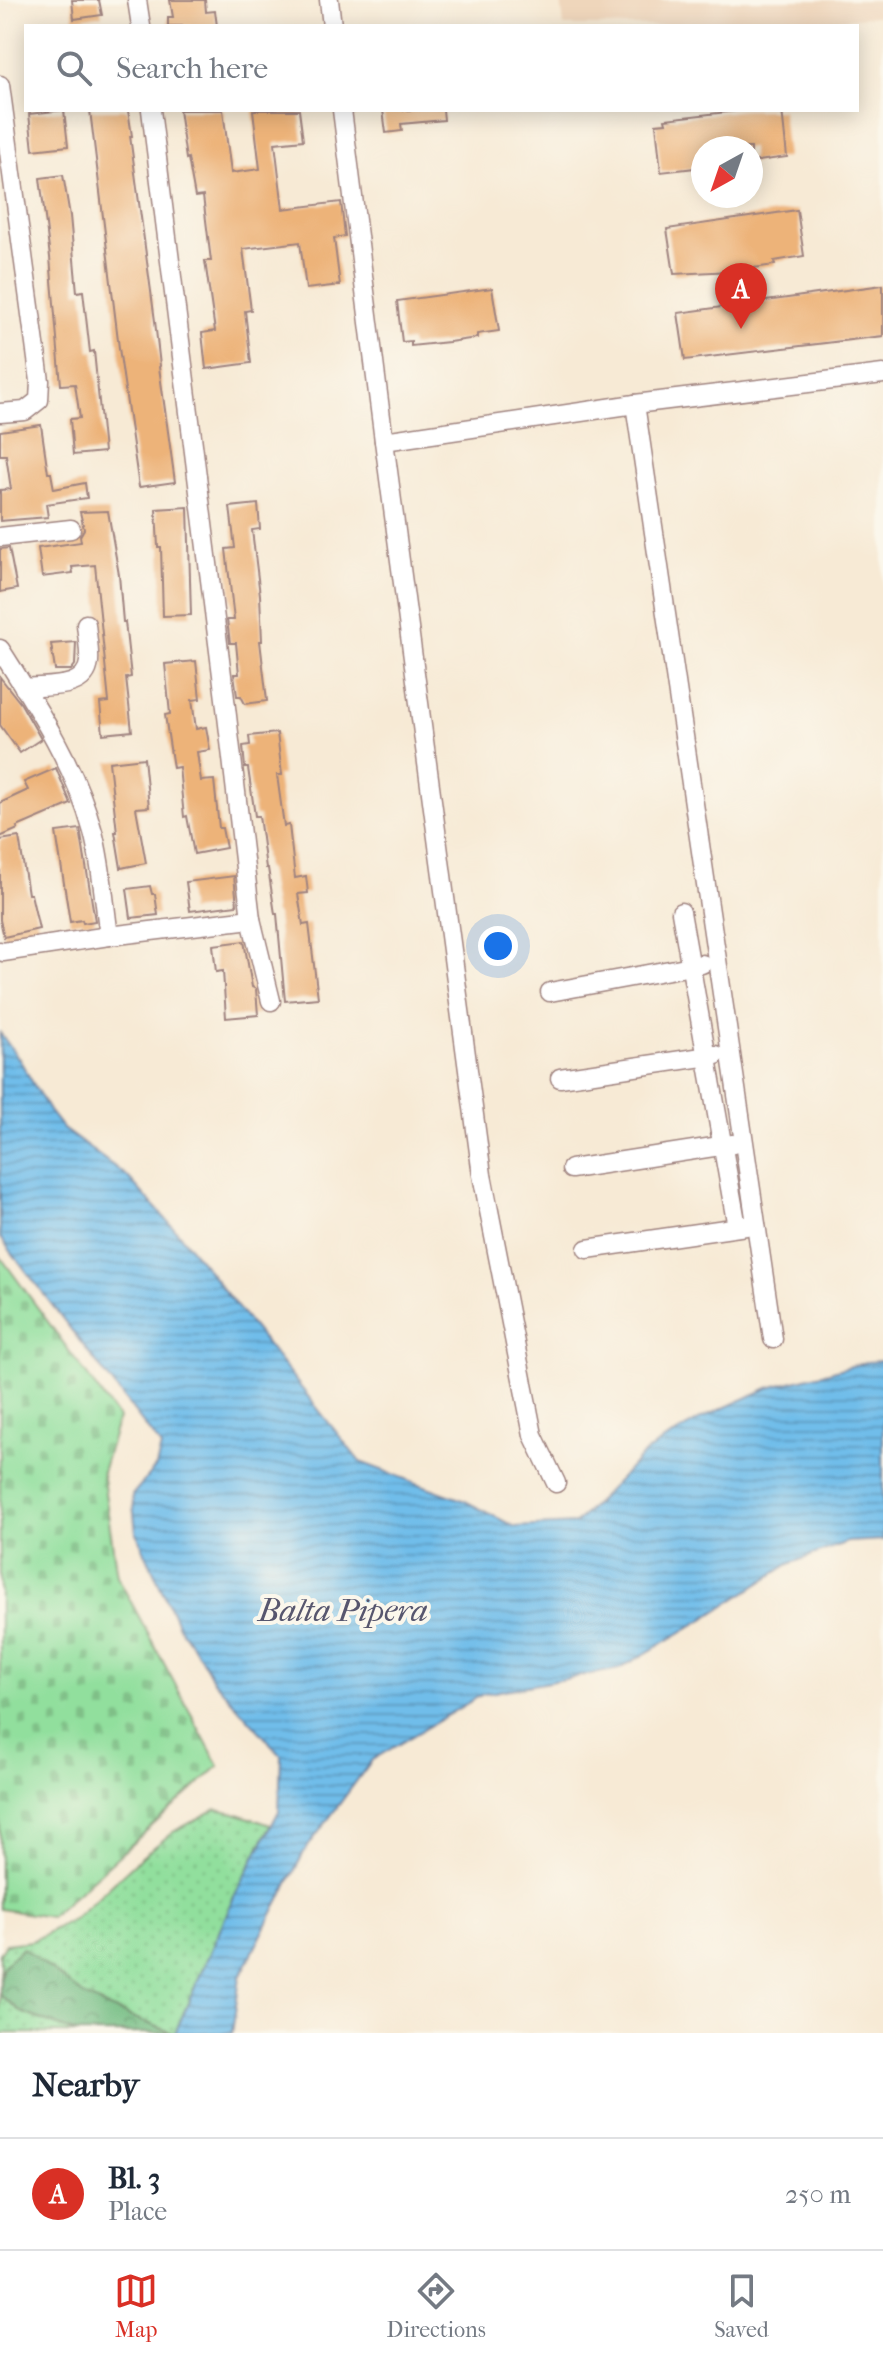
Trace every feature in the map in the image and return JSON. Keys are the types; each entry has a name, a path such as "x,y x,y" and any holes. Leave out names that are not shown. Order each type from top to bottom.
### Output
{"street":[{"path":"137,0 141,24"},
{"path":"329,0 332,24"},
{"path":"0,85 40,381 39,400 25,411 0,413"},
{"path":"151,112 251,919 271,1001"},
{"path":"342,112 482,1175 533,1435 556,1483"},
{"path":"384,441 635,404 883,374"},
{"path":"635,404 773,1339"},
{"path":"0,537 71,529"},
{"path":"24,688 77,682 85,675 89,662 86,624"},
{"path":"0,649 63,753 79,789 94,834 109,936"},
{"path":"681,912 737,1227"},
{"path":"0,951 251,919"},
{"path":"550,992 717,961"},
{"path":"560,1078 731,1053"},
{"path":"571,1169 744,1142"},
{"path":"587,1249 756,1224"}],"shaded area":[{"path":"561,0 883,0 883,15 808,24 564,24"}],"green space":[{"path":"0,1256 118,1418 102,1472 117,1576 219,1766 50,1917 0,1909"},
{"path":"216,1809 271,1825 234,1897 175,2033 0,2033 0,1953 6,1944 32,1941 75,1918 173,1832"},
{"path":"23,1948 86,1997 173,2033 76,2033 21,2012 0,1995 0,1985 3,1967"}],"water":[{"name":"Balta Pipera","path":"0,1033 63,1129 127,1176 180,1235 360,1462 465,1501 515,1527 575,1524 647,1451 706,1416 768,1388 867,1362 883,1361 883,1540 847,1542 789,1564 619,1669 483,1694 372,1760 304,1852 240,1977 232,2033 175,2033 234,1897 279,1811 281,1755 214,1681 178,1626 136,1532 132,1495 156,1467 161,1447 0,1237"}],"building":[{"path":"72,0 99,0 102,15 74,19"},
{"path":"170,0 205,0 206,12 215,11 217,24 168,24 168,17 173,17"},
{"path":"64,112 68,146 33,150 29,114"},
{"path":"90,112 128,112 175,482 139,487"},
{"path":"179,112 223,112 231,173 260,169 253,112 299,112 303,140 275,143 283,209 341,202 345,236 334,238 340,285 306,289 300,242 243,249 251,310 245,311 251,363 206,369 202,333 215,331 205,261 211,261 203,196 195,197"},
{"path":"383,112 443,112 444,120 401,124 402,131 386,133"},
{"path":"727,112 782,112 787,157 763,160 763,136 691,136 691,168 661,172 656,124 666,123 665,119"},
{"path":"63,175 77,292 83,291 90,352 94,351 104,452 73,455 70,419 80,418 75,384 61,385 40,178"},
{"path":"797,210 804,256 774,261 775,265 732,271 674,274 667,229"},
{"path":"883,285 883,336 685,360 678,313"},
{"path":"492,288 499,331 449,342 411,346 411,341 402,342 397,301"},
{"path":"41,425 48,473 51,473 54,489 85,483 87,498 46,504 48,517 0,521 0,490 11,489 6,455 0,455 0,431"},
{"path":"258,504 260,529 252,530 267,701 245,704 241,696 237,696 234,674 239,674 236,643 230,643 227,620 234,620 226,549 235,548 230,507"},
{"path":"188,507 191,615 163,616 161,547 158,547 156,509"},
{"path":"108,511 131,677 126,678 132,731 103,734 100,703 109,702 95,565 72,567 73,573 42,577 38,548 81,542 84,529 80,512"},
{"path":"9,548 17,589 0,592 0,549"},
{"path":"76,642 75,665 71,670 55,670 51,644"},
{"path":"196,661 200,699 192,700 196,729 206,727 210,750 197,752 201,781 214,780 219,828 222,828 226,848 194,854 187,816 184,817 179,767 173,768 165,715 170,714 165,664"},
{"path":"0,677 21,704 41,739 20,753 0,725"},
{"path":"277,733 282,775 277,775 284,826 289,825 295,878 306,876 308,893 298,894 303,925 309,924 318,998 285,1001 277,914 266,868 259,816 255,816 248,768 245,768 243,746 250,745 249,736"},
{"path":"144,758 149,807 136,808 146,863 121,868 109,762"},
{"path":"56,768 71,804 0,837 0,803 28,790 24,782"},
{"path":"80,829 95,921 83,923 82,920 70,922 56,832"},
{"path":"19,837 28,894 31,894 39,929 4,937 0,920 0,840"},
{"path":"234,876 237,905 190,911 186,882"},
{"path":"150,886 152,894 155,894 158,915 131,918 127,889"},
{"path":"244,941 252,987 256,989 258,1015 226,1018 223,971 216,972 213,945"}],"place":[{"name":"Bl. 3","path":"741,329"}]}
